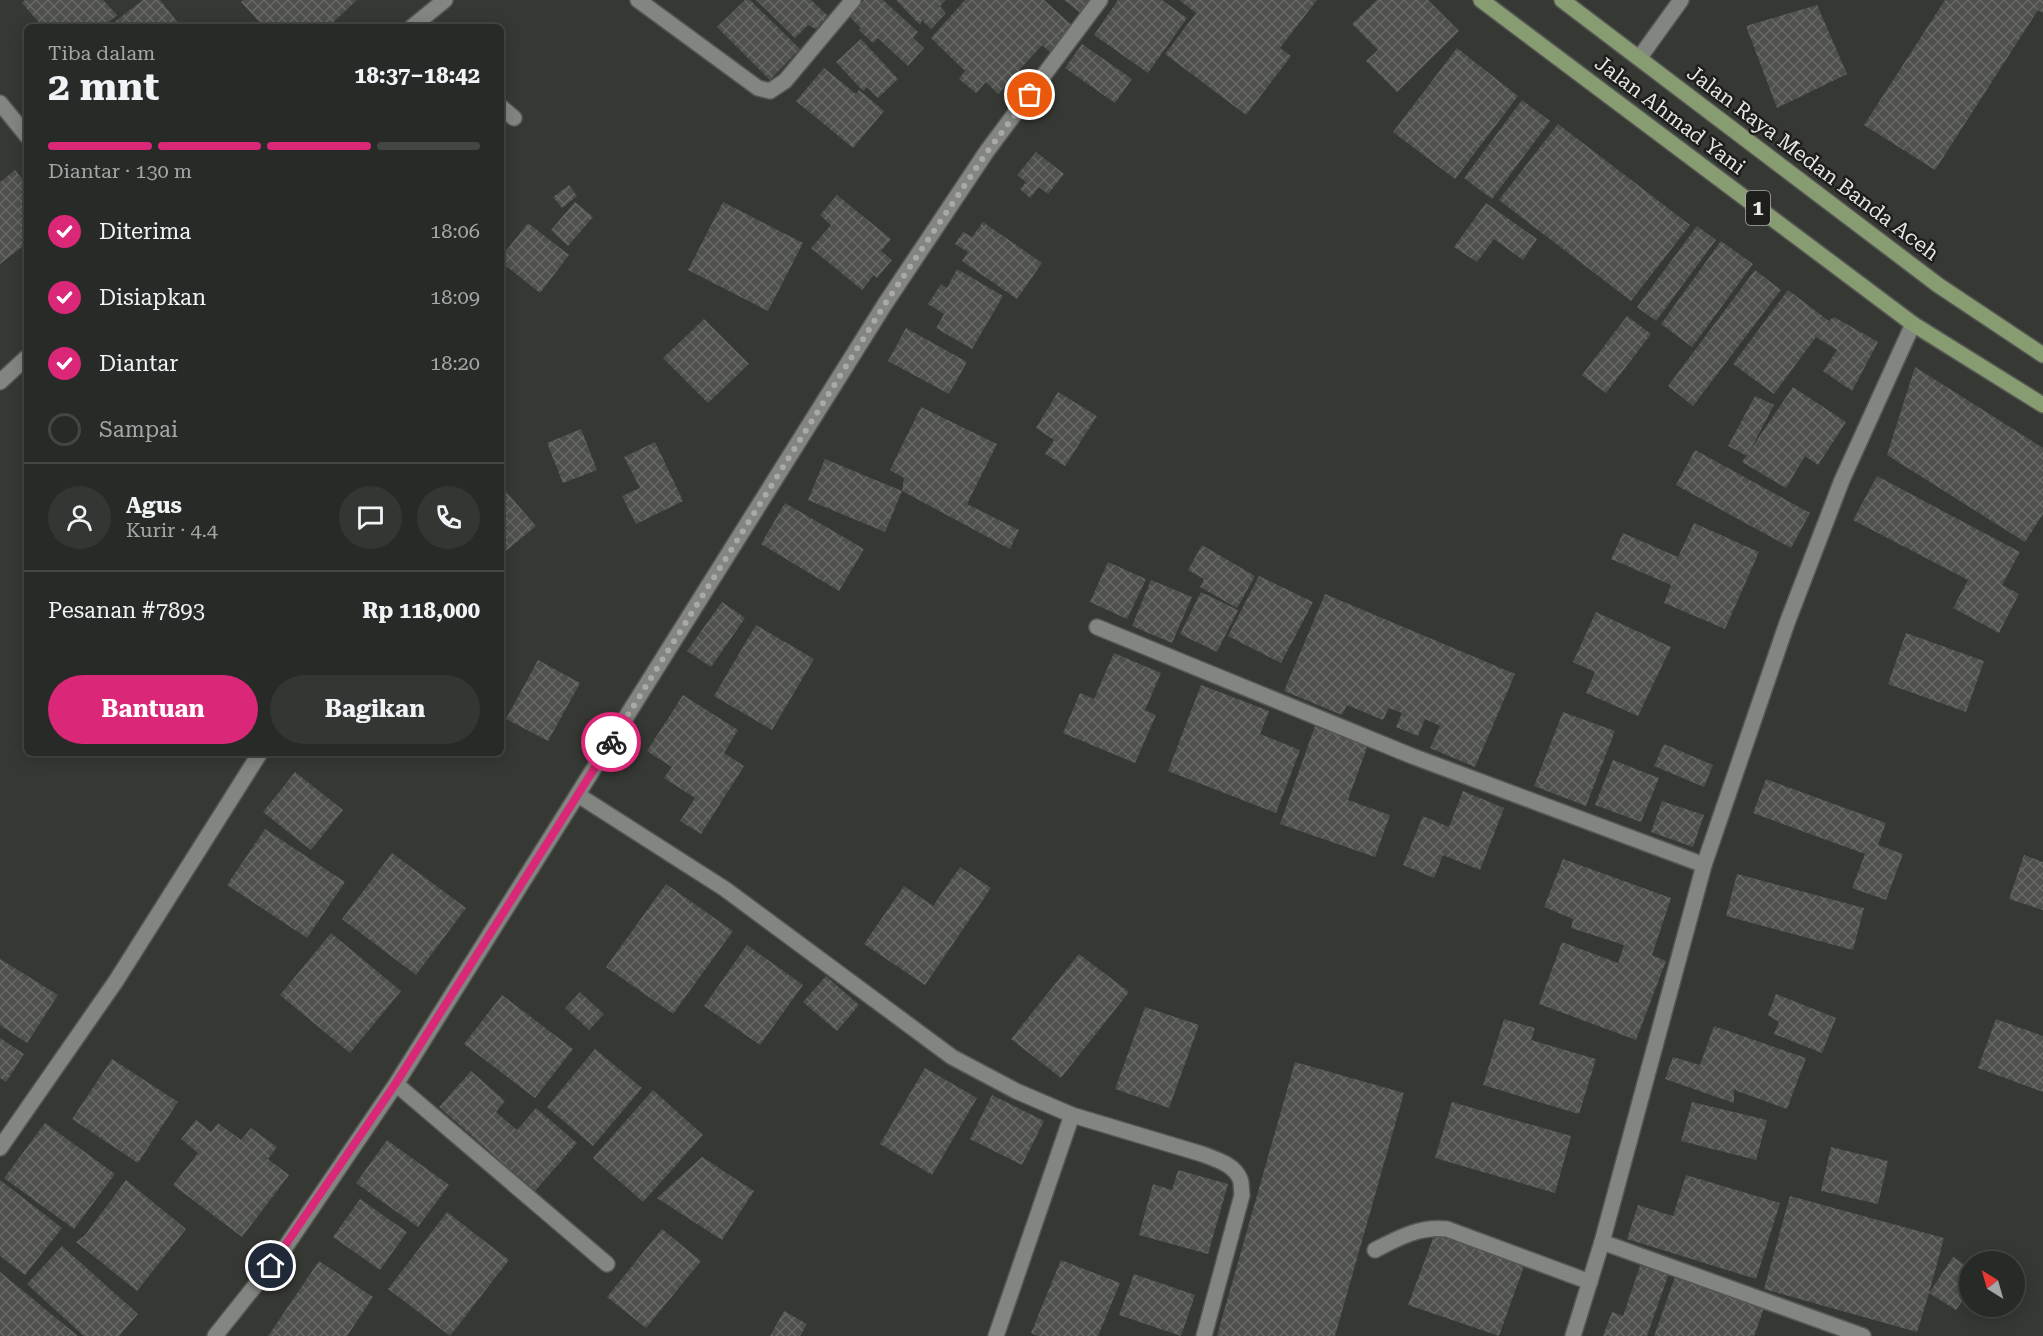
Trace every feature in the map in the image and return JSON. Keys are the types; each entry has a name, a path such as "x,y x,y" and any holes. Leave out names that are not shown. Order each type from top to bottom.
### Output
{"main road":[{"name":"Jalan Ahmad Yani","path":"1481,0 1912,324 2043,405"},
{"name":"Jalan Raya Medan Banda Aceh","path":"1562,0 1938,285 2043,355"}],"street":[{"path":"416,24 445,0"},
{"path":"638,0 758,88 770,91 785,81 853,0"},
{"path":"215,1336 282,1252 396,1083 885,304 987,152 1100,0"},
{"path":"1640,57 1681,0"},
{"path":"0,104 24,132"},
{"path":"504,110 514,118"},
{"path":"1573,1336 1602,1242 1704,865 1787,623 1842,480 1912,324"},
{"path":"0,382 24,360"},
{"path":"1098,627 1412,756 1704,865"},
{"path":"0,1148 117,981 258,756"},
{"path":"578,795 725,889 952,1057 1016,1091 1072,1115 1202,1154 1222,1161 1231,1168 1241,1179 1242,1195 1204,1336"},
{"path":"396,1083 607,1264"},
{"path":"996,1336 1072,1115"},
{"path":"1375,1250 1422,1229 1433,1227 1447,1229 1590,1282"},
{"path":"1602,1242 1863,1336"}],"building":[{"path":"25,0 103,0 117,15 106,24 40,24 22,3"},
{"path":"143,0 160,0 178,23 177,24 112,24"},
{"path":"243,0 357,0 331,24 261,24 241,2"},
{"path":"745,0 750,0 800,49 770,80 717,27"},
{"path":"756,0 811,0 828,16 816,29 808,25 795,38"},
{"path":"864,0 883,0 918,32 913,38 924,48 908,66 878,38 873,43 859,30 861,28 849,16"},
{"path":"896,0 946,0 940,6 946,13 931,29 922,20 920,25"},
{"path":"965,0 1044,0 1076,29 1053,55 1042,45 998,94 986,82 976,93 959,79 965,71 931,38"},
{"path":"1064,0 1093,0 1082,14"},
{"path":"1118,0 1162,0 1187,18 1148,73 1094,35"},
{"path":"1179,0 1317,0 1280,48 1291,56 1246,115 1165,54 1196,13"},
{"path":"1377,0 1428,0 1459,31 1397,92 1366,61 1378,50 1352,24"},
{"path":"1945,0 2043,0 2043,13 2038,10 1935,170 1864,125"},
{"path":"1817,5 1847,74 1777,108 1746,26"},
{"path":"861,39 898,79 878,98 867,87 863,91 836,62"},
{"path":"1082,44 1132,79 1115,103 1065,68"},
{"path":"1457,48 1518,96 1455,179 1393,132"},
{"path":"824,68 856,94 859,90 884,111 853,148 796,101"},
{"path":"1522,100 1550,121 1492,199 1464,178"},
{"path":"1558,124 1690,225 1631,301 1499,200"},
{"path":"1036,152 1064,174 1048,194 1039,187 1030,198 1020,189 1026,182 1017,175"},
{"path":"15,170 24,181 24,245 0,264 0,182"},
{"path":"569,185 577,196 562,208 553,197"},
{"path":"837,195 891,239 881,251 892,260 877,278 874,275 862,290 811,248 831,225 820,215"},
{"path":"575,202 593,217 568,246 551,230"},
{"path":"723,202 803,243 768,311 688,270"},
{"path":"1486,203 1537,239 1523,260 1494,239 1477,262 1454,247"},
{"path":"983,222 1042,263 1017,299 962,261 968,252 955,244 963,232 972,237"},
{"path":"528,223 569,255 540,293 504,264 504,253"},
{"path":"1697,226 1716,240 1656,321 1637,307"},
{"path":"1721,241 1753,264 1692,347 1661,324"},
{"path":"957,269 1003,296 972,349 936,328 944,314 928,304 941,284 947,288"},
{"path":"1755,270 1781,290 1693,406 1668,386"},
{"path":"1788,290 1829,321 1834,317 1878,342 1852,391 1823,371 1837,350 1816,337 1774,394 1733,364"},
{"path":"1627,316 1651,334 1606,393 1582,375"},
{"path":"704,319 749,364 708,403 663,358"},
{"path":"906,328 967,362 949,394 888,361"},
{"path":"1915,367 2043,448 2043,514 2025,542 1887,455"},
{"path":"1793,387 1846,422 1818,465 1805,456 1786,488 1742,462"},
{"path":"1058,392 1097,416 1065,466 1045,454 1054,440 1036,428"},
{"path":"1755,396 1774,405 1747,456 1728,446"},
{"path":"921,407 997,444 967,504 1019,530 1010,549 902,491 904,478 890,470"},
{"path":"581,429 597,470 563,483 547,443"},
{"path":"655,442 683,501 636,524 622,496 640,488 624,457"},
{"path":"1695,450 1810,513 1791,548 1676,485"},
{"path":"825,459 902,491 885,532 808,500"},
{"path":"1877,476 2020,552 2002,585 2019,594 1999,633 1953,608 1968,580 1853,520"},
{"path":"504,489 536,526 504,553"},
{"path":"785,503 864,549 839,591 761,544"},
{"path":"1694,523 1759,552 1725,629 1664,603 1671,585 1611,559 1623,533 1678,557"},
{"path":"1202,545 1255,576 1237,608 1200,587 1204,579 1188,570"},
{"path":"1108,562 1146,579 1127,619 1090,602"},
{"path":"1259,576 1313,602 1281,663 1228,636"},
{"path":"1151,580 1192,597 1172,643 1132,626"},
{"path":"1201,592 1238,610 1217,652 1180,634"},
{"path":"1325,594 1515,674 1475,767 1430,748 1440,726 1425,719 1418,736 1396,727 1402,713 1389,708 1383,720 1347,705 1342,715 1284,691"},
{"path":"722,602 745,618 711,667 687,651"},
{"path":"1596,612 1671,647 1638,716 1586,693 1595,672 1573,662"},
{"path":"756,625 814,659 772,730 714,696"},
{"path":"1906,633 1984,661 1966,712 1888,684"},
{"path":"1114,653 1161,673 1145,710 1156,715 1135,763 1063,733 1080,693 1094,699"},
{"path":"538,660 580,683 548,741 506,719"},
{"path":"1201,685 1269,711 1260,734 1300,750 1276,813 1168,771"},
{"path":"683,695 738,730 724,753 744,766 701,834 680,821 695,798 664,778 672,767 647,751"},
{"path":"1563,712 1615,731 1586,806 1534,786"},
{"path":"1315,726 1368,745 1348,800 1390,815 1375,857 1280,824"},
{"path":"1664,744 1713,765 1704,787 1654,766"},
{"path":"1613,760 1659,778 1641,822 1595,805"},
{"path":"295,772 343,810 311,850 263,812"},
{"path":"1766,779 1886,823 1878,845 1903,854 1886,900 1852,888 1865,854 1753,813"},
{"path":"1463,791 1504,808 1480,870 1443,855 1434,878 1403,865 1423,816 1449,827"},
{"path":"1662,801 1704,815 1693,847 1651,832"},
{"path":"265,829 345,882 307,938 227,885"},
{"path":"392,853 466,908 416,975 342,919"},
{"path":"2024,855 2043,862 2043,910 2009,899"},
{"path":"1563,859 1671,898 1652,955 1666,961 1636,1040 1539,1004 1562,942 1618,963 1624,945 1571,928 1573,919 1544,907"},
{"path":"960,867 991,888 925,985 864,944 904,886 933,906"},
{"path":"1737,874 1864,908 1853,950 1726,916"},
{"path":"666,884 733,931 673,1014 606,967"},
{"path":"331,933 401,991 350,1053 280,995"},
{"path":"747,945 803,985 760,1045 704,1006"},
{"path":"1079,954 1129,992 1061,1078 1011,1039"},
{"path":"0,959 58,995 27,1043 0,1025"},
{"path":"826,976 859,1005 837,1031 803,1002"},
{"path":"580,992 604,1014 589,1030 565,1008"},
{"path":"1776,994 1836,1018 1822,1053 1774,1034 1779,1022 1768,1015"},
{"path":"502,995 573,1049 535,1098 464,1044"},
{"path":"1145,1007 1199,1025 1169,1108 1115,1089"},
{"path":"1504,1019 1535,1028 1531,1040 1596,1059 1579,1114 1483,1085"},
{"path":"1996,1019 2043,1036 2043,1092 1978,1068"},
{"path":"1714,1026 1806,1058 1787,1109 1734,1090 1734,1103 1665,1079 1673,1057 1700,1065"},
{"path":"0,1038 24,1054 6,1082 0,1078"},
{"path":"595,1049 642,1088 593,1146 547,1107"},
{"path":"112,1059 178,1102 138,1163 72,1119"},
{"path":"1295,1062 1404,1093 1335,1336 1217,1336"},
{"path":"925,1068 977,1098 932,1175 880,1144"},
{"path":"471,1071 505,1101 496,1112 517,1130 536,1108 577,1143 535,1191 439,1107"},
{"path":"653,1090 703,1135 643,1202 593,1158"},
{"path":"992,1095 1044,1121 1022,1165 970,1139"},
{"path":"1452,1102 1571,1136 1555,1193 1435,1158"},
{"path":"1692,1102 1767,1120 1756,1160 1681,1141"},
{"path":"196,1120 211,1132 218,1123 241,1140 251,1128 277,1147 268,1159 289,1175 242,1237 173,1185 198,1153 181,1139"},
{"path":"45,1123 115,1174 74,1229 4,1178"},
{"path":"387,1140 449,1185 418,1227 356,1183"},
{"path":"1831,1147 1888,1161 1878,1204 1821,1191"},
{"path":"702,1157 754,1191 722,1240 657,1198"},
{"path":"1178,1170 1228,1184 1208,1254 1139,1235 1153,1184 1172,1190"},
{"path":"1686,1175 1780,1203 1756,1279 1627,1239 1638,1205 1673,1216"},
{"path":"0,1180 62,1228 25,1275 0,1256"},
{"path":"126,1180 186,1229 137,1291 76,1242 85,1235"},
{"path":"1790,1196 1944,1238 1917,1332 1764,1289"},
{"path":"360,1199 407,1232 380,1270 333,1237"},
{"path":"447,1212 509,1260 450,1336 388,1289"},
{"path":"662,1229 701,1261 646,1328 607,1297"},
{"path":"1435,1233 1524,1266 1499,1336 1408,1305"},
{"path":"62,1246 138,1314 119,1336 84,1336 27,1284"},
{"path":"1953,1257 1959,1261 1959,1306 1956,1310 1929,1293"},
{"path":"1061,1260 1120,1283 1098,1336 1038,1336 1031,1333"},
{"path":"319,1261 373,1297 347,1336 268,1336"},
{"path":"1641,1263 1669,1273 1647,1336 1603,1336 1612,1312 1623,1316"},
{"path":"0,1272 78,1336 0,1336"},
{"path":"1134,1274 1195,1295 1181,1336 1119,1315"},
{"path":"1676,1274 1766,1303 1754,1336 1654,1336"},
{"path":"784,1311 807,1324 800,1336 770,1336"}],"way so far":[{"path":"611,742 885,304 987,152 1030,95"}],"route":[{"path":"271,1266 396,1083 611,742"}]}
